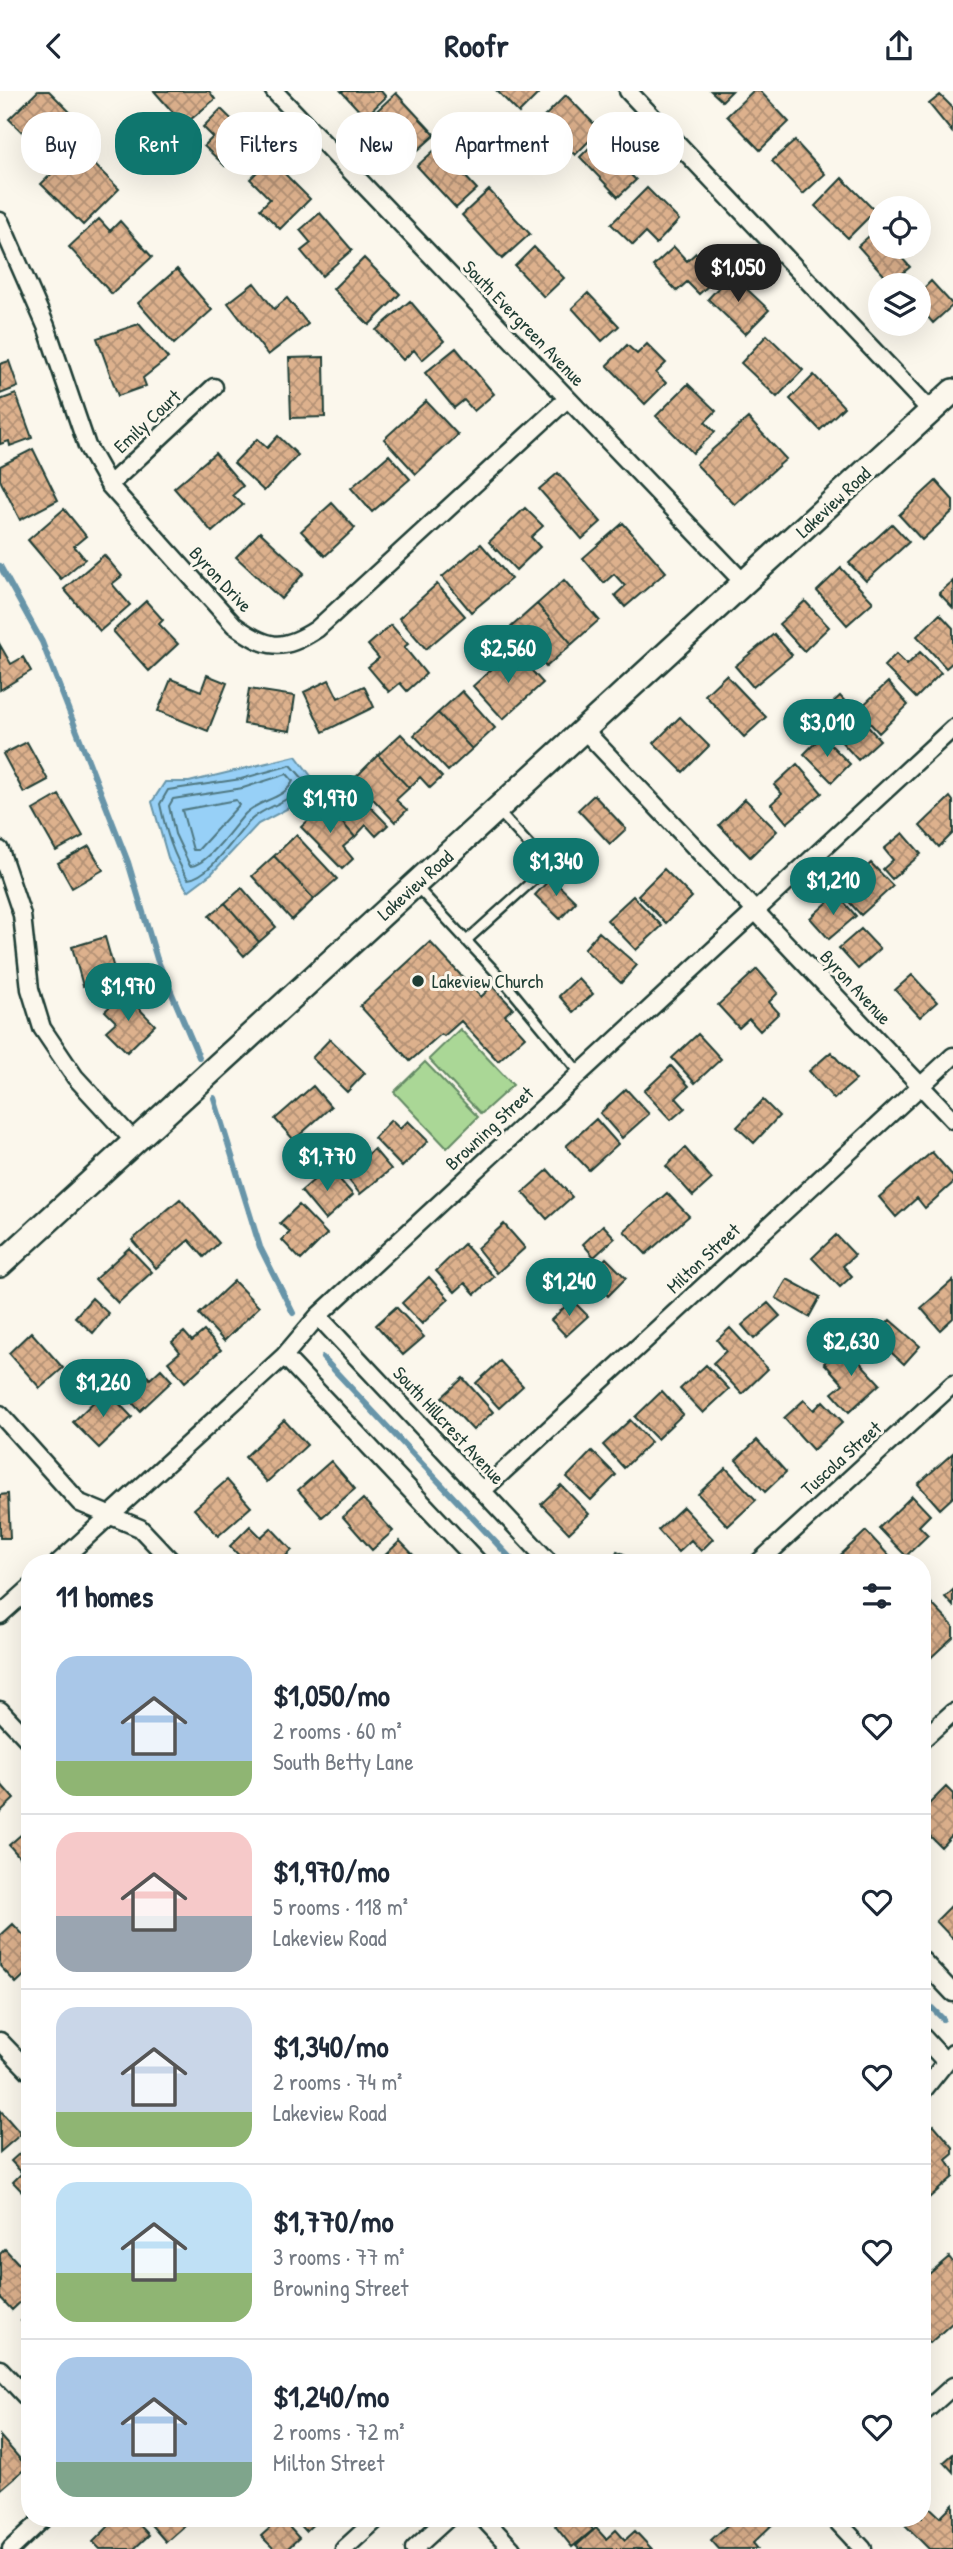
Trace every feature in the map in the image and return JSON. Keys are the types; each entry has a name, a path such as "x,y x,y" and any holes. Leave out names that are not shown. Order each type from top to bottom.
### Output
{"street":[{"name":"South Evergreen Avenue","path":"274,91 744,583"},
{"path":"628,91 931,411"},
{"name":"Byron Drive","path":"0,221 46,325 87,446 109,485 234,625 256,641 276,646 296,643 317,629 567,399"},
{"name":"Emily Court","path":"109,485 214,387"},
{"name":"Lakeview Road","path":"0,1265 953,391"},
{"name":"Browning Street","path":"68,1554 284,1356 318,1315 953,728"},
{"name":"Byron Avenue","path":"584,730 953,1120"},
{"path":"0,850 22,915 30,989 42,1028 75,1077 134,1142"},
{"name":"Milton Street","path":"482,1491 953,1056"},
{"name":"South Hillcrest Avenue","path":"318,1315 542,1554"},
{"path":"284,1356 471,1554"},
{"name":"Tuscola Street","path":"768,1554 953,1384"},
{"path":"0,1414 80,1503 140,1528 165,1554"},
{"path":"0,1615 21,1596"},
{"path":"0,1710 21,1732"},
{"path":"931,1732 953,1712"},
{"path":"931,1969 953,1993"},
{"path":"0,2041 21,2063"},
{"path":"931,2043 949,2057 931,2080"},
{"path":"0,2369 21,2391"},
{"path":"931,2406 953,2386"},
{"path":"11,2549 34,2527"},
{"path":"344,2549 368,2527"},
{"path":"414,2549 438,2527"},
{"path":"491,2527 512,2549"},
{"path":"842,2527 863,2549"}],"lane":[{"path":"466,940 540,874 543,866 540,857 497,809"},
{"path":"415,885 579,1072"}],"green space":[{"path":"460,1029 513,1085 481,1114 429,1059"},
{"path":"425,1062 478,1117 447,1148 394,1092"}],"water":[{"path":"296,756 314,780 298,803 258,824 212,873 188,891 169,861 152,802 165,782 189,782"}],"building":[{"path":"38,91 49,91 70,112 21,112 21,131 9,119"},
{"path":"154,91 209,91 215,99 200,112 173,112"},
{"path":"341,91 381,91 386,97 370,112 360,112"},
{"path":"497,91 541,91 520,112"},
{"path":"711,91 732,91 722,101"},
{"path":"753,91 760,91 789,122 760,150 727,116"},
{"path":"396,93 414,112 375,112"},
{"path":"566,95 587,117 587,143 575,155 573,112 549,112"},
{"path":"940,95 953,108 952,132 929,104"},
{"path":"216,114 216,157 204,146 213,137 203,127"},
{"path":"417,116 431,131 431,139 417,151"},
{"path":"795,141 825,174 803,194 772,161"},
{"path":"587,150 587,164 580,157"},
{"path":"431,153 431,175 464,175 477,189 456,208 417,166"},
{"path":"101,171 119,189 83,225 41,184 50,175 101,175"},
{"path":"254,175 286,175 310,199 280,229 260,209 270,199 250,179"},
{"path":"597,175 631,175 636,180 618,197"},
{"path":"842,178 868,204 868,218 848,238 815,206"},
{"path":"647,188 679,220 656,244 645,233 633,245 611,224"},
{"path":"489,190 530,234 502,259 462,215"},
{"path":"320,213 352,250 322,276 301,251 311,243 300,230"},
{"path":"99,219 110,231 120,221 152,257 112,294 69,247"},
{"path":"868,237 868,257 858,246"},
{"path":"534,247 564,278 544,297 515,266"},
{"path":"674,247 687,261 696,253 718,277 699,294 687,282 677,291 653,266"},
{"path":"364,258 400,294 369,325 333,289"},
{"path":"870,259 903,259 910,267 903,273 882,273"},
{"path":"177,269 212,310 174,344 138,303"},
{"path":"731,274 769,310 745,334 708,299"},
{"path":"931,281 953,305 933,323 931,321"},
{"path":"254,283 274,309 287,298 308,324 268,355 228,303"},
{"path":"588,293 619,326 602,341 572,308"},
{"path":"410,301 444,341 422,360 414,350 403,360 376,330"},
{"path":"139,324 168,358 143,378 146,386 118,396 97,338"},
{"path":"767,335 803,370 777,397 741,363"},
{"path":"647,344 666,363 656,373 666,383 645,404 607,365 627,345 637,354"},
{"path":"456,348 494,394 474,411 464,400 454,408 425,373"},
{"path":"324,357 325,417 291,418 289,358"},
{"path":"9,361 18,387 0,394 0,364"},
{"path":"814,375 844,407 820,430 790,399"},
{"path":"688,384 716,411 705,422 715,432 693,453 656,416"},
{"path":"16,394 32,438 10,446 9,441 0,444 0,400"},
{"path":"426,401 458,435 416,474 384,439"},
{"path":"748,418 786,459 735,505 696,464"},
{"path":"278,436 298,455 264,491 234,463 257,439 267,448"},
{"path":"33,449 58,500 20,520 0,480 0,466"},
{"path":"215,453 243,486 233,495 243,505 212,532 174,488"},
{"path":"389,455 410,479 372,512 351,488"},
{"path":"558,473 601,522 582,539 539,489"},
{"path":"936,481 953,500 953,511 922,540 899,515"},
{"path":"332,503 355,528 325,556 301,531"},
{"path":"525,508 543,526 531,537 540,547 516,570 489,542"},
{"path":"64,509 86,536 74,546 85,559 61,579 28,540"},
{"path":"623,523 666,572 625,607 615,595 625,586 614,574 604,583 583,558"},
{"path":"892,524 909,542 866,581 849,563"},
{"path":"260,532 304,573 281,599 236,557"},
{"path":"481,544 511,579 471,612 442,577"},
{"path":"104,555 122,576 112,584 130,605 100,631 64,589"},
{"path":"841,568 873,602 847,625 817,591"},
{"path":"564,580 599,620 572,644 537,604"},
{"path":"953,581 953,608 939,593"},
{"path":"437,584 465,616 426,649 399,618"},
{"path":"146,601 163,620 159,624 178,644 149,671 113,631"},
{"path":"805,601 829,627 804,651 779,624"},
{"path":"537,604 572,644 546,667 511,627"},
{"path":"940,614 953,628 953,662 946,668 917,636"},
{"path":"391,625 408,644 404,647 426,674 407,691 400,683 389,692 368,667 379,658 368,645"},
{"path":"774,634 792,655 753,687 735,666"},
{"path":"0,645 11,664 23,657 31,671 0,690"},
{"path":"513,650 543,683 503,719 473,686"},
{"path":"920,652 941,673 916,698 884,666 896,654 907,665"},
{"path":"207,675 227,683 208,731 158,711 171,679 201,691"},
{"path":"726,675 766,717 744,737 705,695"},
{"path":"329,680 338,698 364,686 374,707 323,732 304,692"},
{"path":"888,682 908,705 879,733 858,710"},
{"path":"249,689 295,696 290,731 244,724"},
{"path":"462,691 495,728 472,749 438,713"},
{"path":"840,696 880,740 858,760 818,716"},
{"path":"438,713 472,749 448,771 414,735"},
{"path":"680,717 709,746 683,772 654,743"},
{"path":"401,734 442,777 430,788 420,777 409,788 378,755"},
{"path":"822,736 850,764 832,782 804,754"},
{"path":"27,742 48,780 24,793 3,754"},
{"path":"378,755 409,788 396,800 407,810 395,822 354,779"},
{"path":"797,764 822,793 787,823 771,804 782,794 774,785"},
{"path":"348,784 388,825 376,836 366,825 355,837 326,804"},
{"path":"59,795 83,836 56,851 33,810"},
{"path":"594,795 626,829 610,844 578,810"},
{"path":"950,797 953,801 953,833 939,847 920,826"},
{"path":"745,799 777,831 750,857 719,825"},
{"path":"326,804 355,837 343,847 353,859 342,869 301,827"},
{"path":"903,833 921,854 892,879 883,869 893,860 884,849"},
{"path":"296,835 337,879 314,899 274,856"},
{"path":"89,846 103,870 72,888 58,863"},
{"path":"274,856 314,899 292,920 252,876"},
{"path":"871,863 893,886 861,915 840,892"},
{"path":"664,869 692,897 666,923 638,895"},
{"path":"551,878 576,902 560,919 535,895"},
{"path":"242,888 276,927 259,942 225,903"},
{"path":"837,894 856,916 829,939 810,918"},
{"path":"633,896 662,926 636,950 607,920"},
{"path":"225,903 259,942 244,956 209,916"},
{"path":"861,929 880,949 858,969 839,948"},
{"path":"599,932 637,965 621,983 584,949"},
{"path":"105,937 116,976 83,986 72,947"},
{"path":"430,942 481,997 492,986 513,1008 505,1015 525,1037 498,1061 461,1021 444,1036 441,1034 410,1061 360,1006"},
{"path":"757,969 778,993 769,1002 779,1013 760,1031 749,1019 739,1028 718,1005"},
{"path":"912,975 937,1002 920,1017 895,990"},
{"path":"578,978 593,994 573,1012 559,996"},
{"path":"124,993 155,1025 127,1052 106,1031 116,1022 105,1011"},
{"path":"698,1034 721,1059 695,1083 672,1058"},
{"path":"330,1039 365,1073 347,1092 312,1058"},
{"path":"831,1052 856,1080 834,1099 809,1071"},
{"path":"671,1066 689,1086 676,1098 685,1108 671,1120 644,1091"},
{"path":"313,1086 331,1107 294,1140 275,1119"},
{"path":"626,1089 649,1114 622,1138 600,1113"},
{"path":"763,1100 779,1116 754,1143 737,1127"},
{"path":"596,1119 618,1144 589,1170 566,1146"},
{"path":"391,1120 400,1129 408,1121 428,1141 402,1167 374,1138"},
{"path":"356,1148 364,1158 374,1149 391,1169 360,1194 336,1164"},
{"path":"685,1148 712,1179 693,1196 666,1166"},
{"path":"932,1152 953,1176 953,1183 925,1208 917,1198 896,1217 879,1197"},
{"path":"329,1167 353,1195 325,1220 301,1191"},
{"path":"548,1170 572,1197 547,1219 523,1192"},
{"path":"667,1193 689,1216 646,1254 624,1231"},
{"path":"180,1199 219,1243 204,1257 189,1240 156,1268 132,1240"},
{"path":"299,1205 327,1234 301,1260 282,1240 290,1232 280,1223"},
{"path":"504,1224 525,1248 497,1273 477,1248"},
{"path":"603,1225 615,1238 594,1257 583,1244"},
{"path":"836,1235 855,1255 843,1266 852,1276 840,1287 812,1258"},
{"path":"464,1244 494,1277 475,1294 465,1283 455,1292 436,1271"},
{"path":"129,1248 152,1272 118,1303 95,1279"},
{"path":"606,1258 626,1278 608,1296 589,1276"},
{"path":"429,1277 449,1299 422,1324 402,1303"},
{"path":"787,1279 820,1297 809,1317 776,1298"},
{"path":"953,1280 953,1318 940,1330 921,1308"},
{"path":"234,1281 259,1307 224,1341 199,1314"},
{"path":"92,1298 109,1314 93,1333 75,1317"},
{"path":"572,1300 588,1316 566,1336 551,1320"},
{"path":"768,1303 780,1316 754,1339 742,1325"},
{"path":"396,1307 424,1337 403,1355 376,1325"},
{"path":"890,1320 920,1346 904,1364 874,1337"},
{"path":"730,1328 768,1369 742,1394 713,1363 726,1351 717,1340"},
{"path":"204,1331 221,1350 185,1382 168,1362 180,1352 172,1342 184,1332 192,1341"},
{"path":"31,1332 63,1368 40,1388 9,1353"},
{"path":"844,1345 880,1384 849,1412 832,1393 843,1384 824,1363"},
{"path":"500,1361 523,1386 499,1408 476,1383"},
{"path":"706,1365 729,1389 703,1413 680,1389"},
{"path":"139,1367 150,1379 161,1369 172,1381 140,1411 119,1388"},
{"path":"463,1378 493,1412 473,1430 442,1397"},
{"path":"106,1390 132,1417 99,1448 73,1422"},
{"path":"662,1391 683,1414 657,1439 635,1417"},
{"path":"804,1400 814,1410 823,1401 843,1422 813,1450 784,1418"},
{"path":"284,1420 307,1445 267,1482 245,1457"},
{"path":"630,1420 651,1442 624,1468 603,1445"},
{"path":"757,1440 786,1472 765,1492 736,1460"},
{"path":"592,1451 616,1475 591,1500 567,1477"},
{"path":"953,1453 953,1497 940,1509 918,1484"},
{"path":"331,1461 355,1489 322,1517 298,1490"},
{"path":"726,1468 756,1500 728,1526 698,1494"},
{"path":"227,1480 251,1507 218,1536 194,1509"},
{"path":"561,1485 589,1514 569,1533 541,1504"},
{"path":"8,1494 10,1538 0,1538 0,1495"},
{"path":"912,1496 930,1515 919,1526 928,1535 908,1554 904,1554 879,1528"},
{"path":"363,1499 393,1531 372,1550 343,1517"},
{"path":"683,1507 713,1539 701,1551 691,1540 678,1552 658,1530"},
{"path":"250,1526 261,1537 271,1528 292,1550 288,1554 238,1554 230,1546"},
{"path":"866,1531 887,1554 842,1554"},
{"path":"400,1541 412,1554 386,1554"},
{"path":"953,1590 953,1606 945,1597"},
{"path":"931,1603 953,1626 953,1637 931,1658"},
{"path":"0,1783 14,1799 0,1812"},
{"path":"946,1787 953,1794 953,1834 941,1847 931,1837 931,1802"},
{"path":"21,1835 21,1859 9,1845"},
{"path":"953,1904 953,1939 936,1921"},
{"path":"13,1924 21,1932 21,1978 16,1983 0,1966 0,1936"},
{"path":"0,2110 21,2134 0,2152"},
{"path":"934,2125 953,2147 953,2154 946,2160 953,2169 953,2177 931,2196 931,2128"},
{"path":"21,2152 21,2172 11,2161"},
{"path":"21,2174 21,2190 13,2182"},
{"path":"5,2249 21,2266 21,2302 12,2310 0,2297 0,2254"},
{"path":"949,2257 953,2262 953,2322 931,2342 931,2272"},
{"path":"0,2436 21,2460 21,2472 0,2490"},
{"path":"953,2454 953,2472 944,2462"},
{"path":"953,2504 953,2549 929,2549 907,2527 931,2527 931,2508 940,2517"},
{"path":"108,2527 141,2527 149,2535 134,2549 100,2549 93,2542"},
{"path":"153,2527 183,2527 166,2542"},
{"path":"271,2527 289,2527 299,2538 287,2549 274,2549 261,2536"},
{"path":"556,2527 591,2527 593,2530 572,2547"},
{"path":"725,2527 770,2527 753,2543 758,2549 719,2549 711,2540"},
{"path":"596,2528 606,2539 616,2530 625,2540 635,2531 652,2549 579,2549 576,2546"}],"waterway":[{"path":"0,566 42,642 128,862 157,959 199,1057"},
{"path":"214,1098 260,1247 293,1313"},
{"path":"323,1358 507,1554"},
{"path":"931,2007 943,2019"}],"place":[{"name":"Lakeview Church","path":"418,981"}]}
